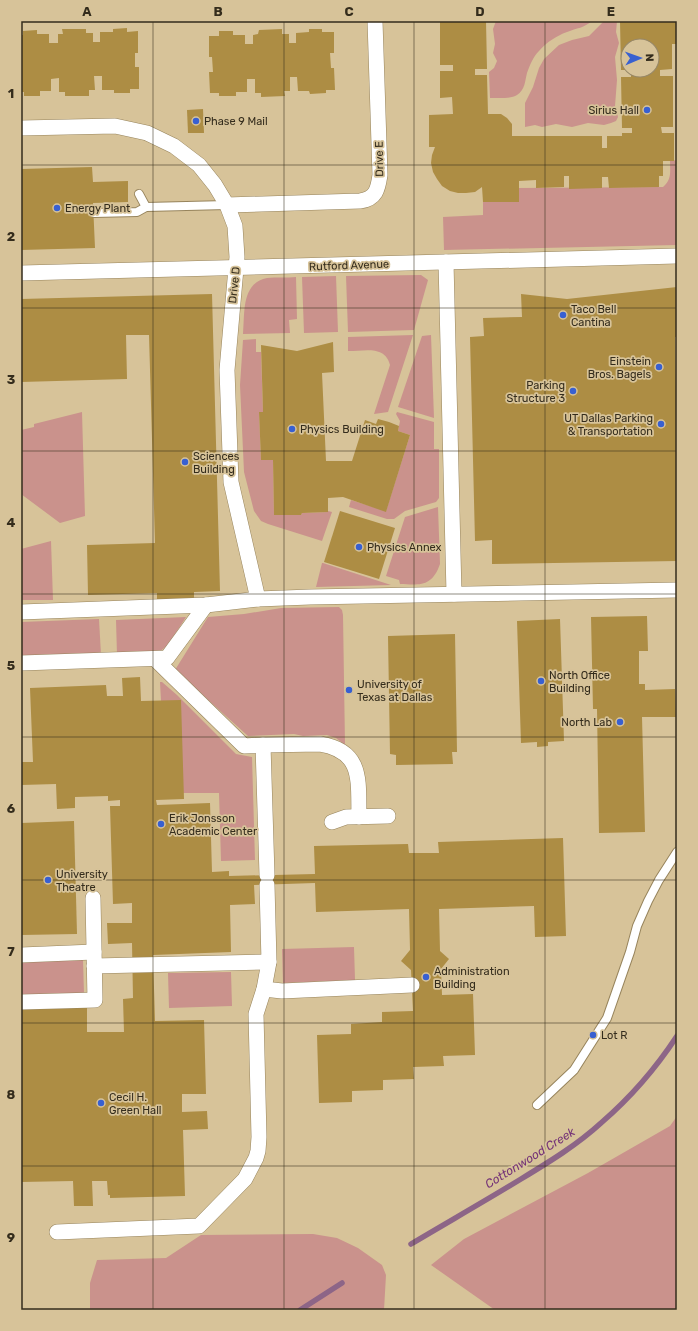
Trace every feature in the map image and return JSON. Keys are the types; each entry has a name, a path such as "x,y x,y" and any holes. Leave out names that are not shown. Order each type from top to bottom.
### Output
{"street":[{"name":"Drive E","path":"227,205 360,201 368,200 374,195 378,187 380,175 375,21"},
{"name":"Drive D","path":"21,128 115,126 147,133 174,146 194,161 215,185 227,205 235,226 236,238 236,268 227,370 231,482 258,599"},
{"name":"Rutford Avenue","path":"21,273 677,256"},
{"path":"446,262 454,594"},
{"path":"21,612 206,605 258,599 677,590"},
{"path":"21,663 167,658 206,605"},
{"path":"155,659 244,746 320,744 328,746 349,757 356,769 359,817"},
{"path":"57,1232 199,1226 245,1179 258,1151 259,1137 256,1014 264,989 269,962 263,745"},
{"path":"332,822 346,817 388,816"},
{"path":"21,1002 95,1000 92,898"},
{"path":"21,954 94,959 269,962"},
{"path":"264,989 282,990 412,985"}],"lane":[{"path":"139,194 146,206"},
{"path":"94,213 137,212 146,206 227,205"},
{"path":"537,1105 574,1070 607,1018 630,952 637,926 648,901 677,852"}],"shaded area":[{"path":"496,21 592,21 583,27 559,35 548,42 537,53 532,61 520,93 508,98 490,98 489,72 494,68 497,61 493,53 495,44 493,29"},
{"path":"604,21 617,21 616,32 619,43 615,57 617,80 615,106 618,117 616,121 604,125 588,123 572,127 556,124 542,127 535,125 525,127 525,103 544,59 559,45 589,36"},
{"path":"677,160 677,245 444,250 443,217 483,215 483,202 519,202 519,188 663,187 669,178 670,161"},
{"path":"421,275 428,280 414,330 348,332 346,276"},
{"path":"336,276 338,332 304,333 302,277"},
{"path":"296,277 297,319 289,320 290,333 243,334 246,300 253,286 259,281 267,278"},
{"path":"413,335 388,412 374,414 390,365 384,354 374,350 348,351 348,337"},
{"path":"431,335 434,418 398,407 422,336"},
{"path":"256,339 256,352 261,352 263,412 259,412 261,460 273,460 274,515 301,515 302,513 332,512 322,541 261,521 254,511 244,472 240,385 243,340"},
{"path":"82,412 85,516 60,523 21,494 21,430 34,427 34,424"},
{"path":"397,412 434,422 434,449 439,449 439,498 436,502 405,511 394,519 387,519 349,507 351,500 386,511 410,435 398,431 400,421 396,414"},
{"path":"438,507 440,564 437,572 429,581 414,585 400,584 399,580 386,576 405,517"},
{"path":"51,541 53,600 21,600 21,549"},
{"path":"323,563 391,585 316,587"},
{"path":"339,607 342,610 343,615 345,745 336,738 327,735 303,736 294,734 248,736 175,670 208,617 244,614 281,608"},
{"path":"186,617 168,645 158,653 117,655 116,620"},
{"path":"99,619 101,655 22,657 21,622"},
{"path":"160,682 162,682 177,695 236,754 252,757 255,860 221,861 219,793 183,793 161,701"},
{"path":"354,947 355,980 283,983 282,949"},
{"path":"83,960 84,994 21,996 21,962"},
{"path":"231,972 232,1006 169,1008 168,973"},
{"path":"677,1116 677,1310 495,1310 431,1265 464,1239 588,1173 670,1126"},
{"path":"313,1234 337,1238 358,1248 382,1265 386,1275 384,1310 90,1310 90,1283 97,1260 166,1258 201,1235"}],"building":[{"name":"Sirius Hall","path":"440,21 486,21 487,69 475,69 475,75 487,75 488,114 501,114 507,118 512,124 512,136 602,136 602,148 607,148 607,136 622,136 622,133 632,133 632,128 622,128 621,78 660,78 660,76 673,76 673,127 661,127 662,133 674,133 674,161 663,161 663,176 659,176 659,187 609,188 608,177 602,177 602,188 569,189 569,176 564,176 564,187 536,188 536,180 519,181 519,202 483,202 482,187 475,192 458,193 450,191 442,186 433,172 431,163 435,147 429,147 429,115 453,114 452,97 440,98 440,71 453,71 453,65 440,65"},
{"name":"Sirius Hall","path":"620,21 677,21 677,44 672,44 672,69 660,70 660,38 620,38"},
{"path":"127,28 127,32 138,31 138,53 135,53 135,67 139,67 139,89 130,89 130,93 114,93 114,90 102,90 102,76 94,76 95,90 89,90 89,96 65,96 65,92 59,92 59,78 51,79 51,91 40,91 40,96 24,96 24,92 21,92 21,35 23,35 23,31 37,30 37,34 49,34 49,43 58,43 58,34 63,34 62,29 86,29 86,33 93,33 93,42 100,42 100,32 113,32 113,29"},
{"path":"282,29 282,34 289,34 289,43 296,43 296,33 309,32 309,29 322,29 322,32 334,32 334,53 330,53 331,68 334,68 335,90 326,90 326,93 310,94 309,91 298,91 297,77 290,77 290,91 284,91 285,96 261,97 261,93 255,93 255,79 247,79 247,92 236,92 236,96 219,96 219,93 210,93 209,72 213,72 212,57 209,57 209,36 219,36 219,31 233,31 233,35 245,35 245,44 253,44 253,35 258,34 259,30"},
{"name":"Phase 9 Mail","path":"203,109 204,133 188,133 187,110"},
{"name":"Energy Plant","path":"92,167 93,182 128,181 128,202 93,203 95,248 21,250 21,169"},
{"name":"Parking Structure 3","path":"677,287 677,337 675,337 677,561 492,564 492,540 475,541 470,337 484,336 483,318 522,317 521,294 567,299"},
{"name":"Sciences Building","path":"212,294 220,591 194,592 194,601 157,602 157,593 88,595 87,545 155,543 149,335 126,335 127,379 21,382 21,299"},
{"name":"Physics Building","path":"333,342 334,372 322,373 326,461 352,461 365,420 376,424 378,419 389,422 399,426 398,431 410,435 386,512 343,497 328,498 328,512 302,513 301,515 274,515 273,460 261,460 259,412 263,412 261,345 297,351"},
{"name":"Physics Annex","path":"340,511 395,528 379,579 324,562"},
{"name":"North Lab","path":"647,616 648,651 639,651 639,684 645,684 645,690 675,689 676,717 642,717 645,832 599,833 597,709 593,709 591,617"},
{"name":"North Office Building","path":"560,619 564,741 548,742 548,746 537,747 537,742 521,743 517,621"},
{"path":"455,634 457,752 452,752 453,764 396,765 396,755 390,754 388,636"},
{"path":"140,677 141,701 181,700 184,799 156,800 157,805 210,803 212,872 229,871 229,876 315,874 314,846 408,844 409,853 439,853 438,842 563,838 566,936 535,937 534,906 439,909 440,951 449,959 441,969 442,995 473,994 475,1055 443,1056 444,1066 413,1067 414,1079 383,1080 383,1090 352,1091 352,1102 319,1103 317,1035 351,1034 351,1024 382,1022 382,1012 413,1011 411,970 401,961 410,950 409,909 316,912 315,883 254,885 255,904 230,905 231,952 153,955 155,1021 204,1020 206,1094 182,1094 182,1112 207,1111 208,1129 183,1130 185,1196 110,1198 110,1195 108,1195 107,1181 92,1181 93,1206 74,1206 73,1181 21,1182 21,1007 87,1005 87,1032 124,1032 123,999 133,998 132,943 108,944 107,923 132,923 132,903 113,904 110,806 120,806 120,800 108,801 108,796 75,797 75,808 57,809 56,784 21,785 21,762 33,762 30,688 106,685 107,696 123,696 122,678"},
{"name":"University Theatre","path":"74,821 77,934 21,935 21,823"}],"waterway":[{"name":"Cottonwood Creek","path":"411,1244 531,1173 582,1139 632,1093 660,1060 677,1036"},
{"name":"Cottonwood Creek","path":"300,1310 342,1283"}],"place":[{"name":"Sirius Hall","path":"647,110"},
{"name":"Phase 9 Mail","path":"196,121"},
{"name":"Energy Plant","path":"57,208"},
{"name":"Taco Bell Cantina","path":"563,315"},
{"name":"Einstein Bros. Bagels","path":"659,367"},
{"name":"Parking Structure 3","path":"573,391"},
{"name":"UT Dallas Parking & Transportation","path":"661,424"},
{"name":"Physics Building","path":"292,429"},
{"name":"Sciences Building","path":"185,462"},
{"name":"Physics Annex","path":"359,547"},
{"name":"North Office Building","path":"541,681"},
{"name":"University of Texas at Dallas","path":"349,690"},
{"name":"North Lab","path":"620,722"},
{"name":"Erik Jonsson Academic Center","path":"161,824"},
{"name":"University Theatre","path":"48,880"},
{"name":"Administration Building","path":"426,977"},
{"name":"Lot R","path":"593,1035"},
{"name":"Cecil H. Green Hall","path":"101,1103"}]}
